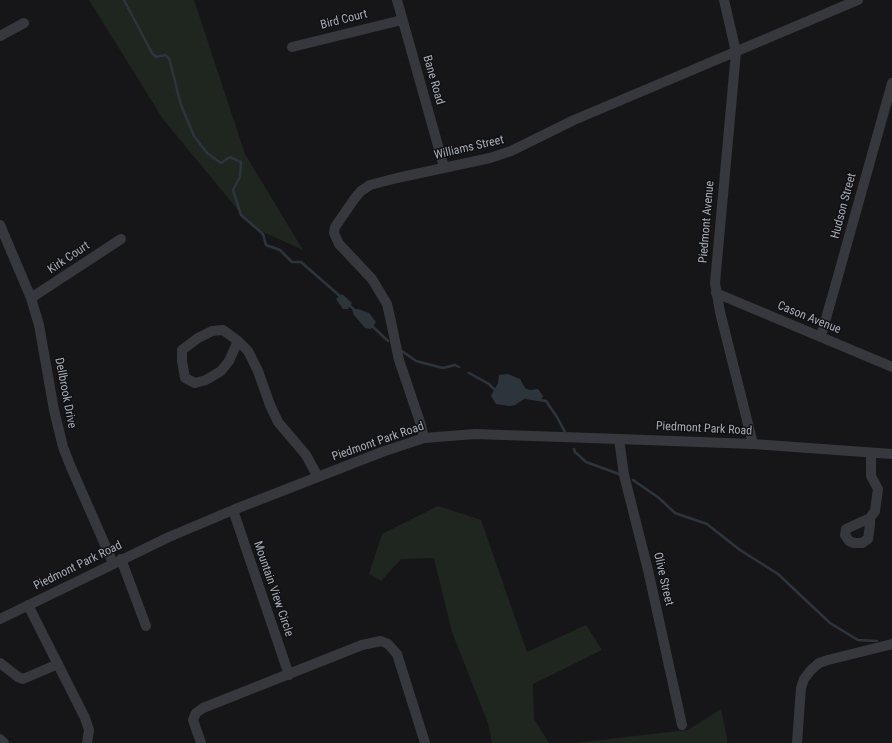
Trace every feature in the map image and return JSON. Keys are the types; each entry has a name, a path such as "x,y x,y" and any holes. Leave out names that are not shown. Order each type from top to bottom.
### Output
{"street":[{"name":"Bane Road","path":"397,0 444,168"},
{"name":"Piedmont Avenue","path":"724,0 736,52 716,271 716,293 753,444"},
{"name":"Williams Street","path":"424,438 399,360 386,304 372,279 339,244 334,233 335,227 361,191 370,186 423,171 490,158 511,151 574,120 858,0"},
{"name":"Bird Court","path":"292,47 402,20"},
{"path":"0,36 24,23"},
{"name":"Hudson Street","path":"820,336 892,83"},
{"name":"Dellbrook Drive","path":"0,225 31,298 39,325 54,410 63,447 70,465 117,561 146,626"},
{"name":"Kirk Court","path":"31,298 121,239"},
{"name":"Cason Avenue","path":"716,293 892,367"},
{"path":"238,341 229,361 221,371 206,380 195,383 186,378 182,362 182,350 198,338 212,331 223,330 238,341 248,351 258,371 270,405 278,422 306,455 318,477"},
{"name":"Piedmont Park Road","path":"0,619 169,537 233,510 382,452 424,438 475,434 753,444 892,454"},
{"name":"Olive Street","path":"619,439 624,475 648,570 682,725"},
{"path":"870,518 875,511 878,489 871,476 871,453"},
{"name":"Mountain View Circle","path":"233,510 289,675"},
{"path":"28,605 85,718 89,730 87,743"},
{"path":"201,743 193,723 194,716 203,708 362,645 376,641 385,642 397,654 425,743"},
{"path":"797,743 801,688 804,679 811,670 819,663 828,660 892,644"},
{"path":"0,663 18,677 23,679 58,664"},
{"path":"0,739 4,743"}],"shaded area":[{"path":"89,0 194,0 245,154 303,250 252,227 163,119"},
{"path":"342,294 352,303 348,309 343,309 336,299"},
{"path":"358,309 369,313 376,322 371,329 365,328 354,315 352,310"},
{"path":"508,374 520,379 525,388 530,390 538,389 543,396 542,398 540,400 530,398 524,399 515,405 510,406 496,404 491,396 498,383 499,375"},
{"path":"438,506 481,520 527,652 586,625 602,650 533,684 534,719 549,743 492,743 488,723 452,632 434,558 401,559 381,581 369,574 382,534"},
{"path":"721,709 727,743 574,743 688,730"}],"waterway":[{"path":"124,0 152,53 156,57 165,55 169,58 181,105 194,136 207,153 221,163 230,157 241,162 240,177 233,190 241,215 263,234 266,245 280,250 292,262 301,262 341,297"},
{"path":"349,305 357,312"},
{"path":"371,325 388,341"},
{"path":"402,351 416,361 443,368 455,365 459,367"},
{"path":"469,373 489,384 496,391"},
{"path":"527,398 546,401 565,432"},
{"path":"574,449 575,452 586,462 619,474"},
{"path":"633,480 659,498 675,513 707,524 740,550 778,574 830,623 858,640 877,641"}]}
